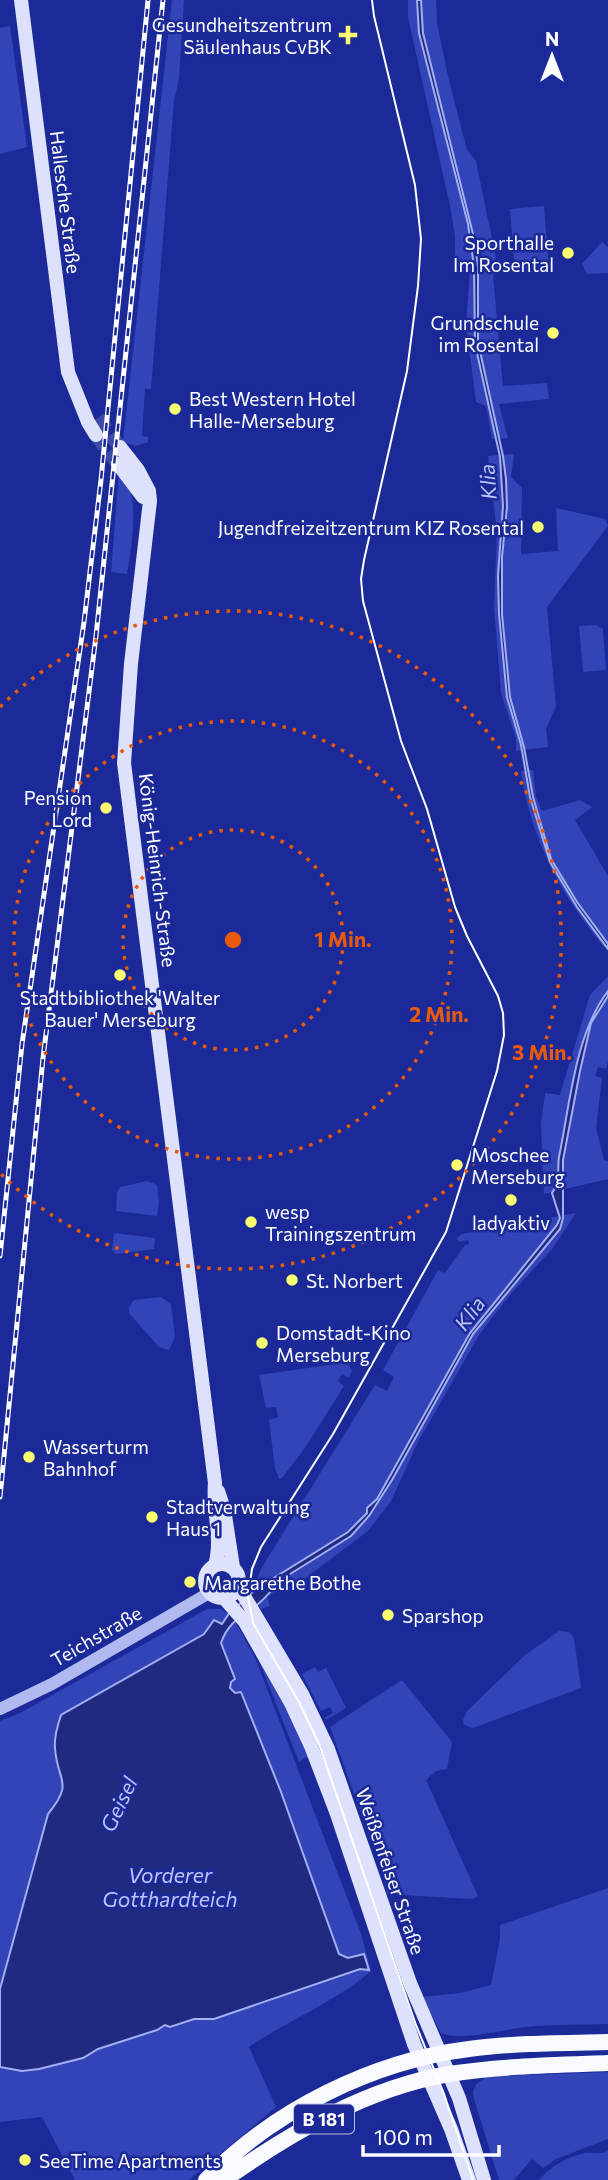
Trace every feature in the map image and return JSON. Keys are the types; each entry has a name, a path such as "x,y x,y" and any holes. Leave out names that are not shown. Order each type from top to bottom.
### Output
{"main road":[{"name":"Hallesche Straße","path":"20,0 66,360 70,380 96,435"},
{"path":"82,407 98,418"},
{"name":"König-Heinrich-Straße","path":"121,454 138,470 149,491 147,541 131,664 124,764 215,1483 218,1550 215,1565"},
{"name":"König-Heinrich-Straße","path":"215,1483 224,1509 233,1567"},
{"path":"224,1563 233,1567 238,1574 238,1586 233,1594 223,1598 214,1597 205,1586 205,1577 215,1565 224,1563"},
{"name":"Weißenfelser Straße","path":"238,1586 302,1694 324,1738 410,1983 459,2098 484,2180"},
{"name":"Weißenfelser Straße","path":"223,1598 245,1622 291,1703 311,1746 420,2059 451,2129 469,2180"},
{"name":"B 181","path":"206,2180 254,2139 304,2105 350,2083 439,2054 513,2045 608,2042"},
{"name":"B 181","path":"224,2180 259,2155 317,2123 358,2103 401,2087 449,2074 509,2067 608,2063"}],"street":[{"name":"Teichstraße","path":"0,1709 52,1684 209,1593"}],"shaded area":[{"path":"172,0 184,0 179,78 174,101 151,389 145,389 142,436 148,437 148,442 136,446 123,442"},
{"path":"408,0 436,0 437,23 448,76 467,150 476,161 499,273 493,275 503,386 547,383 549,399 499,404 508,438 492,439 486,406 476,402 466,324 470,269 455,267 455,236 450,206 408,17"},
{"path":"10,26 27,147 0,154 0,28"},
{"path":"544,206 549,269 515,272 510,209"},
{"path":"602,242 608,247 608,273 587,274 582,264"},
{"path":"514,454 511,477 522,488 521,554 558,551 556,508 605,519 608,526 547,607 556,706 546,729 548,747 516,751 516,739 501,693 494,607 497,532 488,456"},
{"path":"119,472 129,486 133,506 127,574 111,572"},
{"path":"596,625 603,629 606,670 583,672 579,626"},
{"path":"533,770 536,797 542,811 580,800 592,807 575,820 608,876 608,944 604,947 561,886 540,842 525,796 521,771"},
{"path":"608,976 608,1061 606,1069 598,1067 595,1076 602,1078 596,1128 604,1160 608,1161 608,1179 544,1194 541,1124 545,1093 560,1095 590,995"},
{"path":"147,1181 157,1185 157,1216 116,1211 117,1192 120,1187"},
{"path":"576,1213 552,1249 509,1296 479,1335 418,1442 391,1501 368,1531 303,1580 267,1596 270,1606 261,1609 254,1593 262,1567 375,1385 387,1391 394,1377 383,1370 438,1270 445,1273 465,1245 469,1244 468,1240 460,1242 456,1239 462,1234"},
{"path":"114,1233 155,1238 154,1249 115,1254 112,1250"},
{"path":"161,1297 171,1304 175,1337 169,1350 159,1347 129,1313 129,1307 134,1300"},
{"path":"348,1364 352,1370 349,1378 342,1374 338,1381 344,1386 305,1448 279,1479 275,1468 269,1420 278,1417 276,1407 266,1408 259,1375"},
{"path":"207,1609 221,1609 233,1617 256,1660 361,1934 371,1971 327,2002 249,2047 276,2107 189,2180 75,2180 42,2117 0,2122 0,2067 22,2071 82,2058 98,2049 165,2025 171,2026 194,2019 214,2019 360,1969 368,1970 339,1954 281,1792 240,1692 235,1693 230,1688 235,1679 221,1643 204,1634 61,1715 55,1744 63,1788 48,1814 0,1989 0,1721 20,1713"},
{"path":"559,1631 569,1632 574,1638 581,1688 473,1728 464,1725 467,1711 525,1655"},
{"path":"256,1653 316,1765 306,1757 299,1762"},
{"path":"315,1667 318,1672 326,1668 346,1708 326,1720 324,1718 333,1713 330,1707 321,1711 302,1674"},
{"path":"402,1680 452,1742 447,1769 436,1771 426,1780 478,1896 472,1899 387,1894 385,1879 330,1727"},
{"path":"608,1888 608,2024 536,2026 470,2036 441,2033 422,1997 460,1993 491,1985 500,1925"},
{"path":"608,2072 608,2139 556,2159 543,2168 532,2159 514,2180 499,2180 474,2099 476,2084 485,2078 501,2076"},
{"path":"608,2151 608,2180 539,2180 554,2166 572,2157"}],"water":[{"path":"417,0 421,0 423,33 473,234 478,266 478,342 506,479 502,614 510,697 524,747 533,797 551,859 577,902 608,944 608,949 577,907 550,862 530,797 521,745 507,697 499,614 498,576 503,506 500,457 475,344 474,266 468,224 419,33"},
{"name":"Vorderer Gotthardteich","path":"608,991 608,996 591,1023 580,1071 563,1160 563,1218 560,1229 473,1334 392,1480 369,1516 351,1536 282,1579 283,1581 232,1625 221,1643 235,1679 230,1688 235,1693 241,1692 281,1792 339,1954 348,1958 364,1954 369,1970 360,1969 214,2019 194,2019 170,2027 165,2025 98,2049 83,2058 22,2071 0,2067 0,1989 48,1814 63,1788 55,1744 61,1715 204,1634 214,1620 222,1624 256,1589 348,1532 367,1513 367,1508 377,1499 470,1333 557,1225 560,1218 552,1193 558,1180 559,1157 575,1070 588,1028"}],"tunnel":[{"path":"98,418 120,447"},
{"path":"96,435 118,464"}],"tram line":[{"path":"372,0 415,185 421,239 407,371 364,560 361,579 363,601 401,741 427,809 455,907 498,996 503,1013 504,1035 497,1071 446,1232 333,1434 261,1547 252,1569 248,1597 253,1623 299,1702 319,1744 416,2025 444,2094 473,2180"}],"railway":[{"path":"0,1256 22,1044 84,622 101,480 148,0"},
{"path":"0,1497 43,1058 96,636 163,0"}],"place":[{"name":"Gesundheitszentrum Säulenhaus CvBK","path":"348,35"},
{"name":"Sporthalle Im Rosental","path":"568,253"},
{"name":"Grundschule im Rosental","path":"553,333"},
{"name":"Best Western Hotel Halle-Merseburg","path":"175,409"},
{"name":"Jugendfreizeitzentrum KIZ Rosental","path":"538,527"},
{"name":"Pension Lord","path":"106,808"},
{"name":"Stadtbibliothek 'Walter Bauer' Merseburg","path":"120,975"},
{"name":"Moschee Merseburg","path":"457,1165"},
{"name":"ladyaktiv","path":"511,1200"},
{"name":"wesp Trainingszentrum","path":"251,1222"},
{"name":"St. Norbert","path":"292,1280"},
{"name":"Domstadt-Kino Merseburg","path":"262,1343"},
{"name":"Wasserturm Bahnhof","path":"29,1457"},
{"name":"Stadtverwaltung Haus 1","path":"152,1517"},
{"name":"Margarethe Bothe","path":"190,1582"},
{"name":"Sparshop","path":"388,1615"},
{"name":"SeeTime Apartments","path":"25,2160"}],"water label":[{"name":"Klia","path":"487,482"},
{"name":"Klia","path":"469,1313"},
{"name":"Geisel","path":"118,1804"}]}
